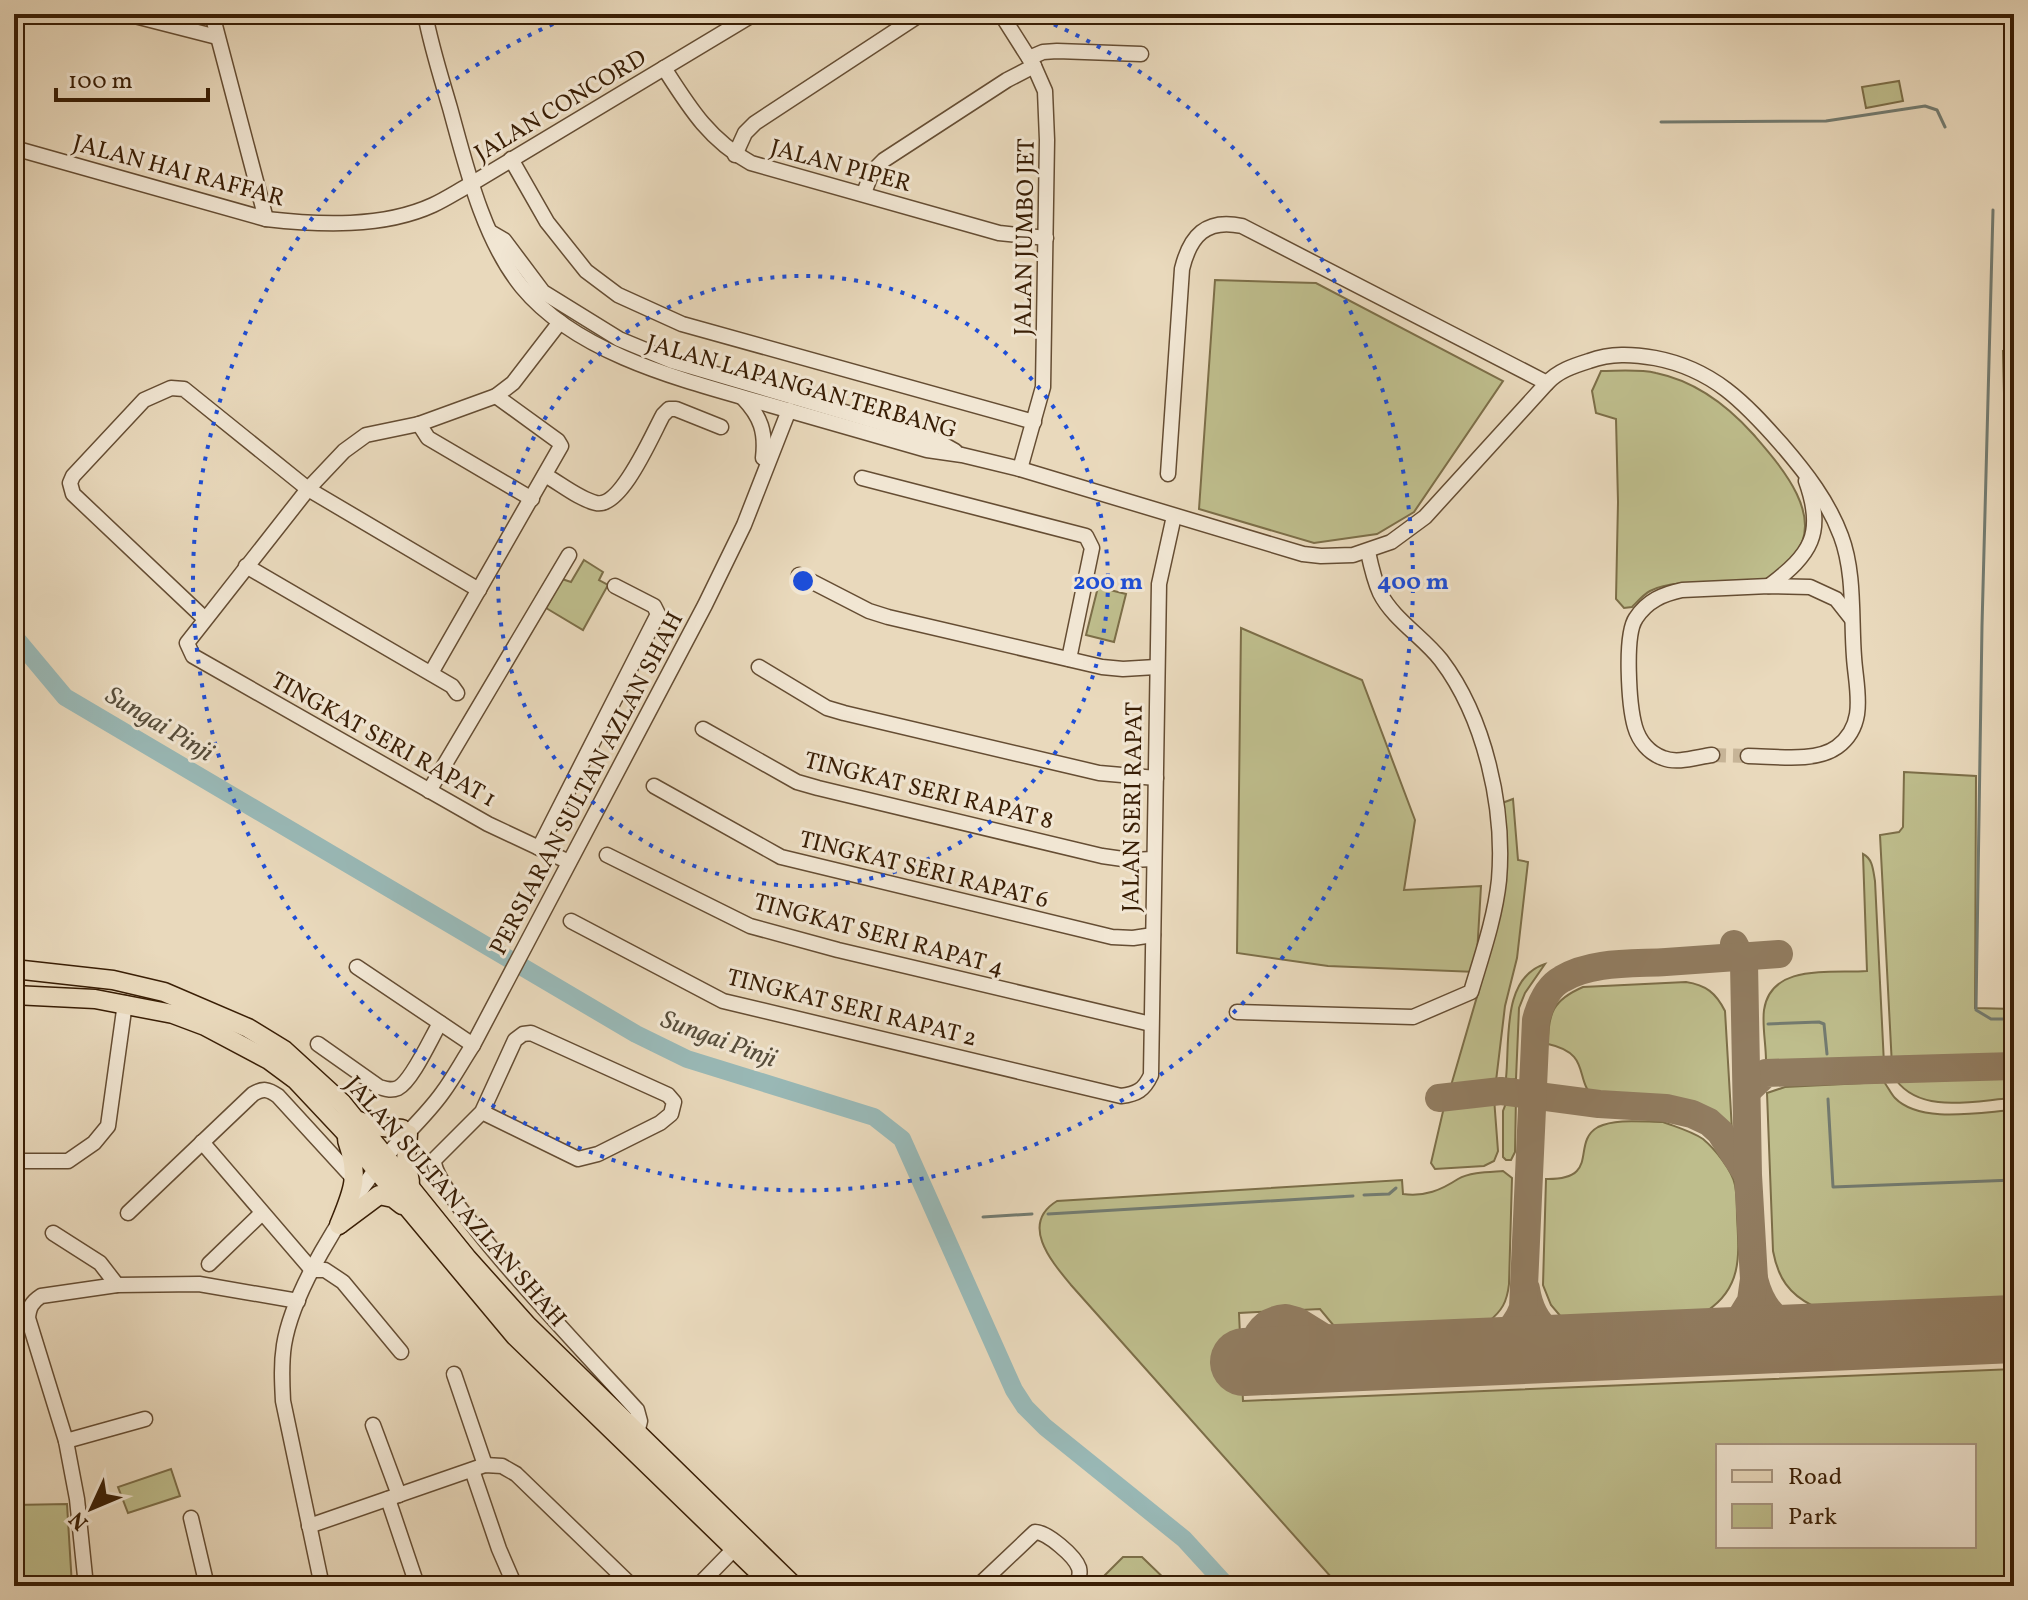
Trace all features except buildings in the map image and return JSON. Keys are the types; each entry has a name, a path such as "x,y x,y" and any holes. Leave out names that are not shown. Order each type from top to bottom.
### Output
{"main road":[{"name":"JALAN SULTAN AZLAN SHAH","path":"14,969 113,980 164,992 207,1008 284,1050 315,1075 351,1126"},
{"name":"JALAN SULTAN AZLAN SHAH","path":"14,995 125,1003 173,1014 205,1026 269,1060 296,1080 351,1126 411,1187 467,1258 527,1325 794,1586"},
{"path":"339,1225 355,1180 351,1126 405,1131 411,1187"},
{"name":"JALAN SULTAN AZLAN SHAH","path":"382,1158 411,1211 515,1336 773,1586"},
{"path":"339,1225 379,1195 393,1198 411,1211"}],"street":[{"path":"127,14 217,37"},
{"path":"212,14 266,219"},
{"name":"JALAN LAPANGAN TERBANG","path":"425,14 471,184 495,245 536,303 560,322 610,351 688,381 927,450 1020,469 1303,554 1321,556 1368,552 1391,542 1425,517 1560,372 1599,357 1635,355 1685,365 1723,385 1801,467 1830,511 1848,558 1859,700 1855,726 1846,738 1825,753 1776,756 1748,751"},
{"name":"JALAN CONCORD","path":"471,184 754,14"},
{"path":"735,155 745,133 755,123 921,14"},
{"name":"JALAN JUMBO JET","path":"1001,14 1032,62 1045,91 1046,104 1043,387 1020,469"},
{"path":"864,193 872,172 884,160 1007,80 1043,52 1141,54"},
{"name":"JALAN PIPER","path":"664,68 696,118 735,155 769,170 864,193 999,233 1046,238"},
{"name":"JALAN HAI RAFFAR","path":"14,148 266,219 328,223 403,215 431,206 471,184"},
{"path":"511,159 547,222 586,271 618,295 682,324 1034,422"},
{"path":"1168,474 1182,269 1186,251 1195,237 1211,226 1229,223 1242,226 1547,383"},
{"name":"JALAN LAPANGAN TERBANG","path":"492,233 504,240 543,292 619,339 709,372 932,438 962,455"},
{"path":"543,292 556,307 560,322"},
{"path":"479,590 308,489 184,389 171,388 144,400 73,476 70,483 73,494 204,618 308,489 344,451 366,435 419,424 496,396 513,383 560,322 570,319 589,322"},
{"path":"709,372 785,407 805,405 892,426"},
{"path":"431,673 561,446 496,396"},
{"path":"742,397 760,418 765,435 763,458"},
{"name":"PERSIARAN SULTAN AZLAN SHAH","path":"322,1586 283,1401 281,1378 284,1342 298,1301 312,1270 382,1158 469,1043 492,1002 731,552 776,440 785,407"},
{"name":"PERSIARAN SULTAN AZLAN SHAH","path":"566,861 740,522 785,407"},
{"path":"545,475 593,502 607,502 622,490 669,409 721,427"},
{"path":"776,440 793,420 824,420"},
{"path":"419,424 428,438 532,499"},
{"name":"JALAN LAPANGAN TERBANG","path":"1769,586 1795,566 1811,541 1813,502 1801,467"},
{"path":"862,478 1086,536 1092,548 1069,659"},
{"name":"JALAN SERI RAPAT","path":"1135,1094 1145,1087 1151,1075 1159,584 1174,516"},
{"path":"1237,1012 1413,1017 1471,992 1493,918 1499,880 1500,835 1496,799 1482,746 1459,685 1439,658 1381,595 1368,552"},
{"path":"429,791 569,555"},
{"path":"246,566 431,673 452,686 457,693"},
{"path":"799,575 878,615 1102,667 1156,667"},
{"path":"539,848 658,614 654,606 615,586"},
{"path":"1708,754 1672,761 1661,758 1638,734 1633,718 1628,643 1634,620 1650,602 1666,593 1769,586 1810,587 1836,599 1851,618"},
{"name":"TINGKAT SERI RAPAT 1","path":"204,618 187,643 193,656 488,824 566,861"},
{"path":"759,667 827,708 844,713 1068,767 1156,778"},
{"name":"TINGKAT SERI RAPAT 8","path":"703,729 797,782 1102,856 1154,859"},
{"name":"TINGKAT SERI RAPAT 6","path":"654,786 781,857 1112,937 1153,935"},
{"name":"TINGKAT SERI RAPAT 4","path":"607,855 750,926 838,950 1151,1024"},
{"name":"TINGKAT SERI RAPAT 2","path":"571,921 723,1001 1121,1096 1135,1094"},
{"path":"357,967 469,1043"},
{"path":"14,1161 68,1161 94,1143 108,1126 125,1003"},
{"path":"318,1044 379,1087 389,1090 401,1087 408,1079 440,1023"},
{"path":"482,1112 578,1159 598,1154 660,1123 671,1114 674,1102 668,1095 545,1039 531,1033 523,1034 515,1040 482,1112 434,1160 434,1169 478,1232 637,1410 640,1421 637,1433"},
{"path":"128,1213 261,1089 270,1090 355,1180"},
{"path":"202,1142 312,1270 325,1270 343,1282 401,1352"},
{"path":"209,1264 261,1214"},
{"path":"53,1233 100,1263 117,1285"},
{"path":"86,1586 77,1499 66,1441 28,1318 33,1301 41,1296 117,1285 199,1284 298,1301"},
{"path":"454,1374 499,1549 515,1586"},
{"path":"66,1441 145,1419"},
{"path":"373,1425 415,1579"},
{"path":"309,1526 478,1468 502,1466 516,1474 632,1586"},
{"path":"191,1518 207,1586"},
{"path":"978,1586 1035,1532 1050,1536 1076,1563 1080,1577 1074,1586"},
{"path":"698,1586 734,1549"}],"green space":[{"path":"1899,81 1903,101 1866,108 1862,87"},
{"path":"1215,280 1316,283 1503,381 1414,512 1377,534 1314,543 1199,509"},
{"path":"2014,350 2014,518 2007,519 2003,351"},
{"path":"1601,371 1649,372 1684,382 1721,404 1753,434 1786,475 1802,507 1805,524 1803,540 1783,568 1770,577 1748,583 1689,583 1662,587 1648,592 1632,607 1624,608 1616,599 1616,419 1596,413 1592,391"},
{"path":"584,560 603,572 599,580 608,585 583,630 546,608 562,579 571,582"},
{"path":"1098,587 1126,594 1114,642 1086,635"},
{"path":"1241,628 1362,680 1415,820 1404,890 1481,886 1476,972 1328,966 1237,953"},
{"path":"1904,772 1976,776 1975,1008 2014,1009 2014,1061 1892,1066 1880,835 1899,832 1903,827"},
{"path":"1513,799 1518,860 1528,862 1517,958 1505,1006 1496,1081 1492,1085 1450,1089 1490,952 1502,803"},
{"path":"1863,854 1871,862 1875,881 1884,1064 1778,1068 1766,1061 1763,1022 1769,995 1778,984 1806,974 1867,971"},
{"path":"1545,964 1525,993 1519,1008 1516,1079 1508,1080 1508,1030 1514,997 1531,971"},
{"path":"1686,982 1710,991 1725,1011 1732,1130 1702,1109 1686,1103 1652,1098 1597,1100 1585,1085 1572,1054 1548,1044 1554,1009 1565,997 1583,987"},
{"path":"2014,1075 2014,1098 1950,1103 1920,1098 1896,1080"},
{"path":"1884,1082 1895,1098 1920,1111 1968,1114 2014,1110 2014,1297 1813,1306 1797,1296 1782,1277 1773,1251 1767,1093 1785,1087"},
{"path":"1516,1097 1515,1152 1511,1160 1506,1160 1503,1157 1503,1111 1508,1098"},
{"path":"1494,1098 1498,1151 1494,1161 1484,1166 1435,1169 1431,1163 1444,1107"},
{"path":"1621,1121 1663,1122 1703,1139 1722,1160 1733,1179 1737,1197 1738,1256 1733,1280 1719,1302 1707,1311 1562,1318 1551,1305 1543,1285 1546,1179 1574,1174 1580,1167 1590,1134 1598,1127"},
{"path":"1503,1171 1512,1178 1509,1284 1503,1306 1493,1318 1488,1322 1334,1326 1320,1309 1239,1313 1243,1401 2014,1369 2014,1586 1339,1586 1071,1285 1048,1254 1040,1232 1040,1221 1046,1210 1057,1201 1402,1180 1403,1194 1418,1194 1480,1173"},
{"path":"171,1469 180,1496 128,1513 118,1487"},
{"path":"67,1504 72,1586 14,1586 14,1505"},
{"path":"1123,1557 1142,1557 1172,1586 1094,1586"}],"waterway":[{"path":"1661,122 1826,121 1925,106 1937,110 1945,127"},
{"path":"1993,210 1976,1010 1991,1019 2014,1019"},
{"name":"Sungai Pinji","path":"14,636 65,697 636,1034 687,1059 874,1117 902,1139 1014,1390 1025,1407 1045,1427 1184,1539 1227,1586"},
{"path":"1768,1024 1824,1024 1827,1054"},
{"path":"1828,1099 1833,1187 2014,1180"},
{"path":"1364,1195 1389,1194 1396,1188"},
{"path":"1048,1214 1353,1196"},
{"path":"983,1217 1032,1214"}],"taxiway":[{"path":"1702,1341 1738,1322 1751,1301 1754,1279 1748,1175 1744,963 1734,944"},
{"path":"1469,1352 1502,1337 1523,1308 1536,1020 1548,992 1557,982 1573,973 1599,966 1779,954"},
{"path":"1747,1091 1766,1073 2014,1066"},
{"path":"1439,1098 1501,1091 1599,1104 1666,1108 1692,1114 1709,1122 1720,1132 1747,1174"},
{"path":"1754,1279 1765,1307 1773,1316 1805,1331 1834,1336"},
{"path":"1526,1289 1534,1315 1549,1332 1570,1342 1596,1347"},
{"path":"1286,1318 1297,1321 1331,1342 1383,1357 1325,1367 1288,1378 1270,1376 1256,1364 1255,1340 1263,1327 1286,1318"}],"runway":[{"path":"1244,1362 2014,1329"}],"tunnel":[{"path":"1712,755 1748,756"}]}
